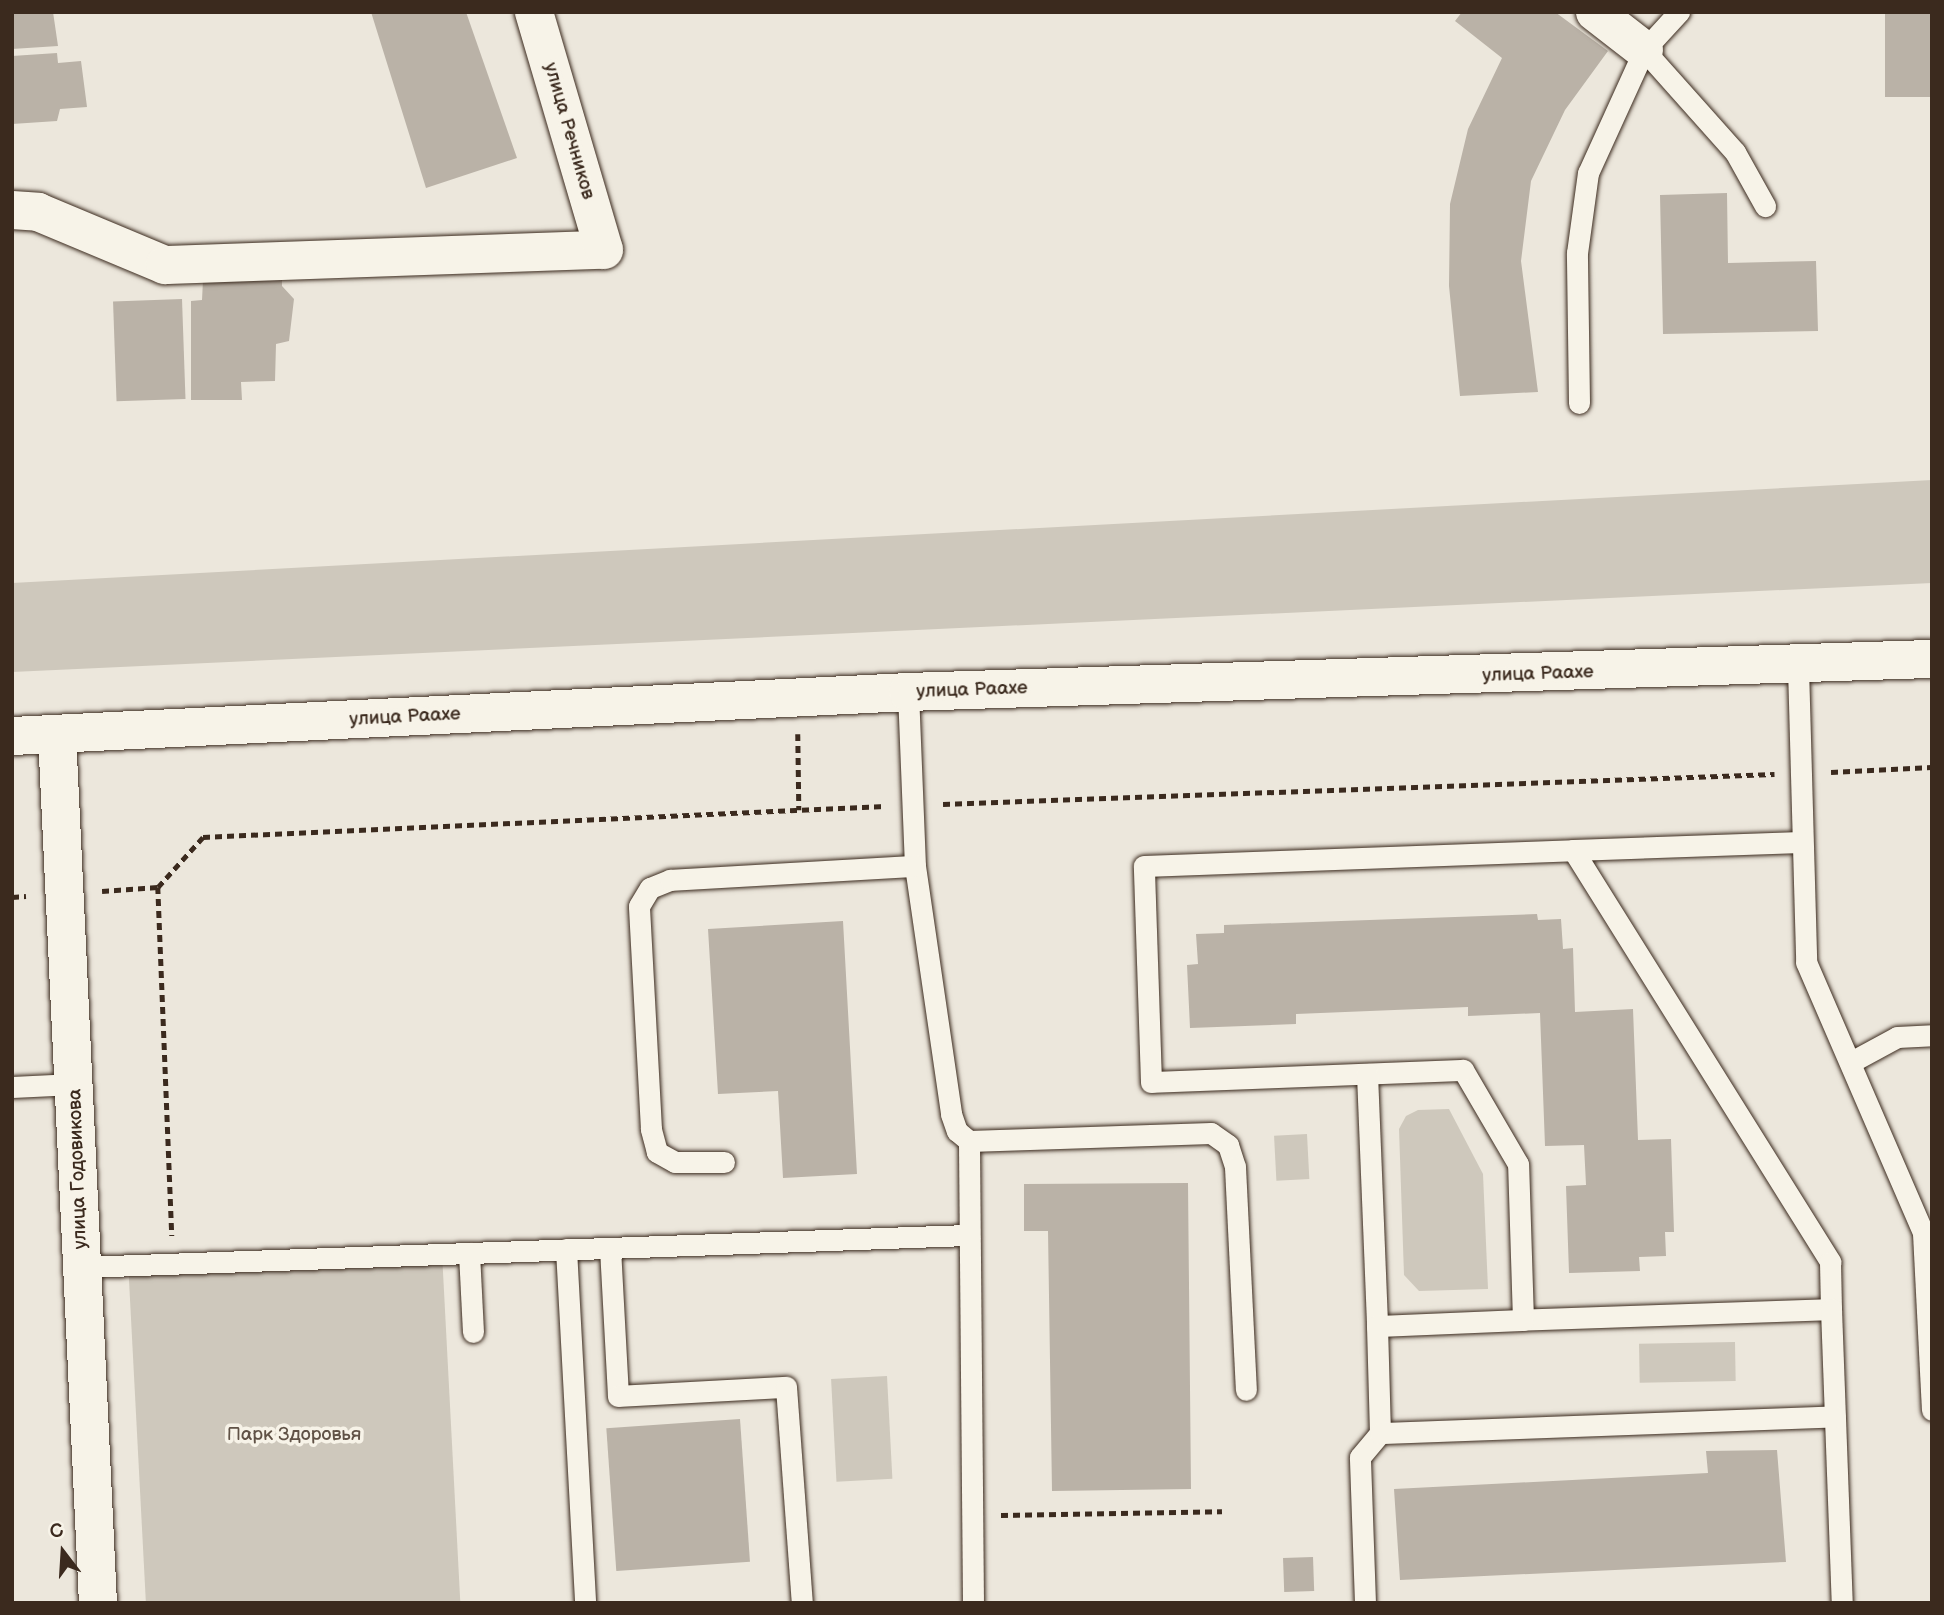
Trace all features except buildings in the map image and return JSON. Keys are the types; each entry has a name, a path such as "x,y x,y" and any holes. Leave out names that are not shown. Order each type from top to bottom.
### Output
{"main road":[{"name":"улица Речников","path":"12,211 38,212 166,265 604,250 534,12"},
{"path":"1595,12 1644,50"},
{"name":"улица Раахе","path":"12,736 908,692 1798,667 1932,659"},
{"name":"улица Годовикова","path":"57,734 97,1603"}],"lane":[{"path":"1579,403 1576,295 1588,173 1644,50 1679,12"},
{"path":"1644,50 1735,152 1765,205"},
{"path":"1798,667 1806,962 1851,1062 1922,1201 1932,1410"},
{"path":"908,692 915,866 951,1114 957,1130 969,1141 1211,1133 1228,1145 1235,1167 1246,1390"},
{"path":"1523,1320 1518,1164 1463,1070 1151,1082 1144,866 1801,842"},
{"path":"1573,850 1830,1262 1842,1603"},
{"path":"724,1162 675,1163 657,1152 654,1140 639,906 650,888 670,880 915,866"},
{"path":"1851,1062 1897,1037 1932,1035"},
{"path":"1365,1603 1360,1457 1380,1433 1367,1074"},
{"path":"12,1087 74,1084"},
{"path":"969,1141 973,1603"},
{"path":"82,1267 969,1235"},
{"path":"610,1248 618,1396 786,1387 802,1603"},
{"path":"566,1249 585,1603"},
{"path":"469,1253 473,1332"},
{"path":"1377,1326 1831,1309"},
{"path":"1380,1433 1835,1416"}],"path":[{"path":"12,897 158,887 203,837 914,805 1932,767"},
{"path":"158,887 173,1265"},
{"path":"972,1493 990,1515 1222,1511"}],"green space":[{"path":"1932,480 1932,583 12,672 12,583"},
{"path":"1449,1109 1483,1174 1488,1289 1419,1291 1404,1275 1399,1129 1406,1116 1418,1110"},
{"path":"1307,1134 1309,1179 1276,1181 1274,1136"},
{"name":"Парк Здоровья","path":"442,1253 460,1603 146,1603 128,1269"},
{"path":"1735,1342 1736,1381 1640,1383 1639,1344"},
{"path":"887,1376 892,1479 836,1482 831,1379"}]}
